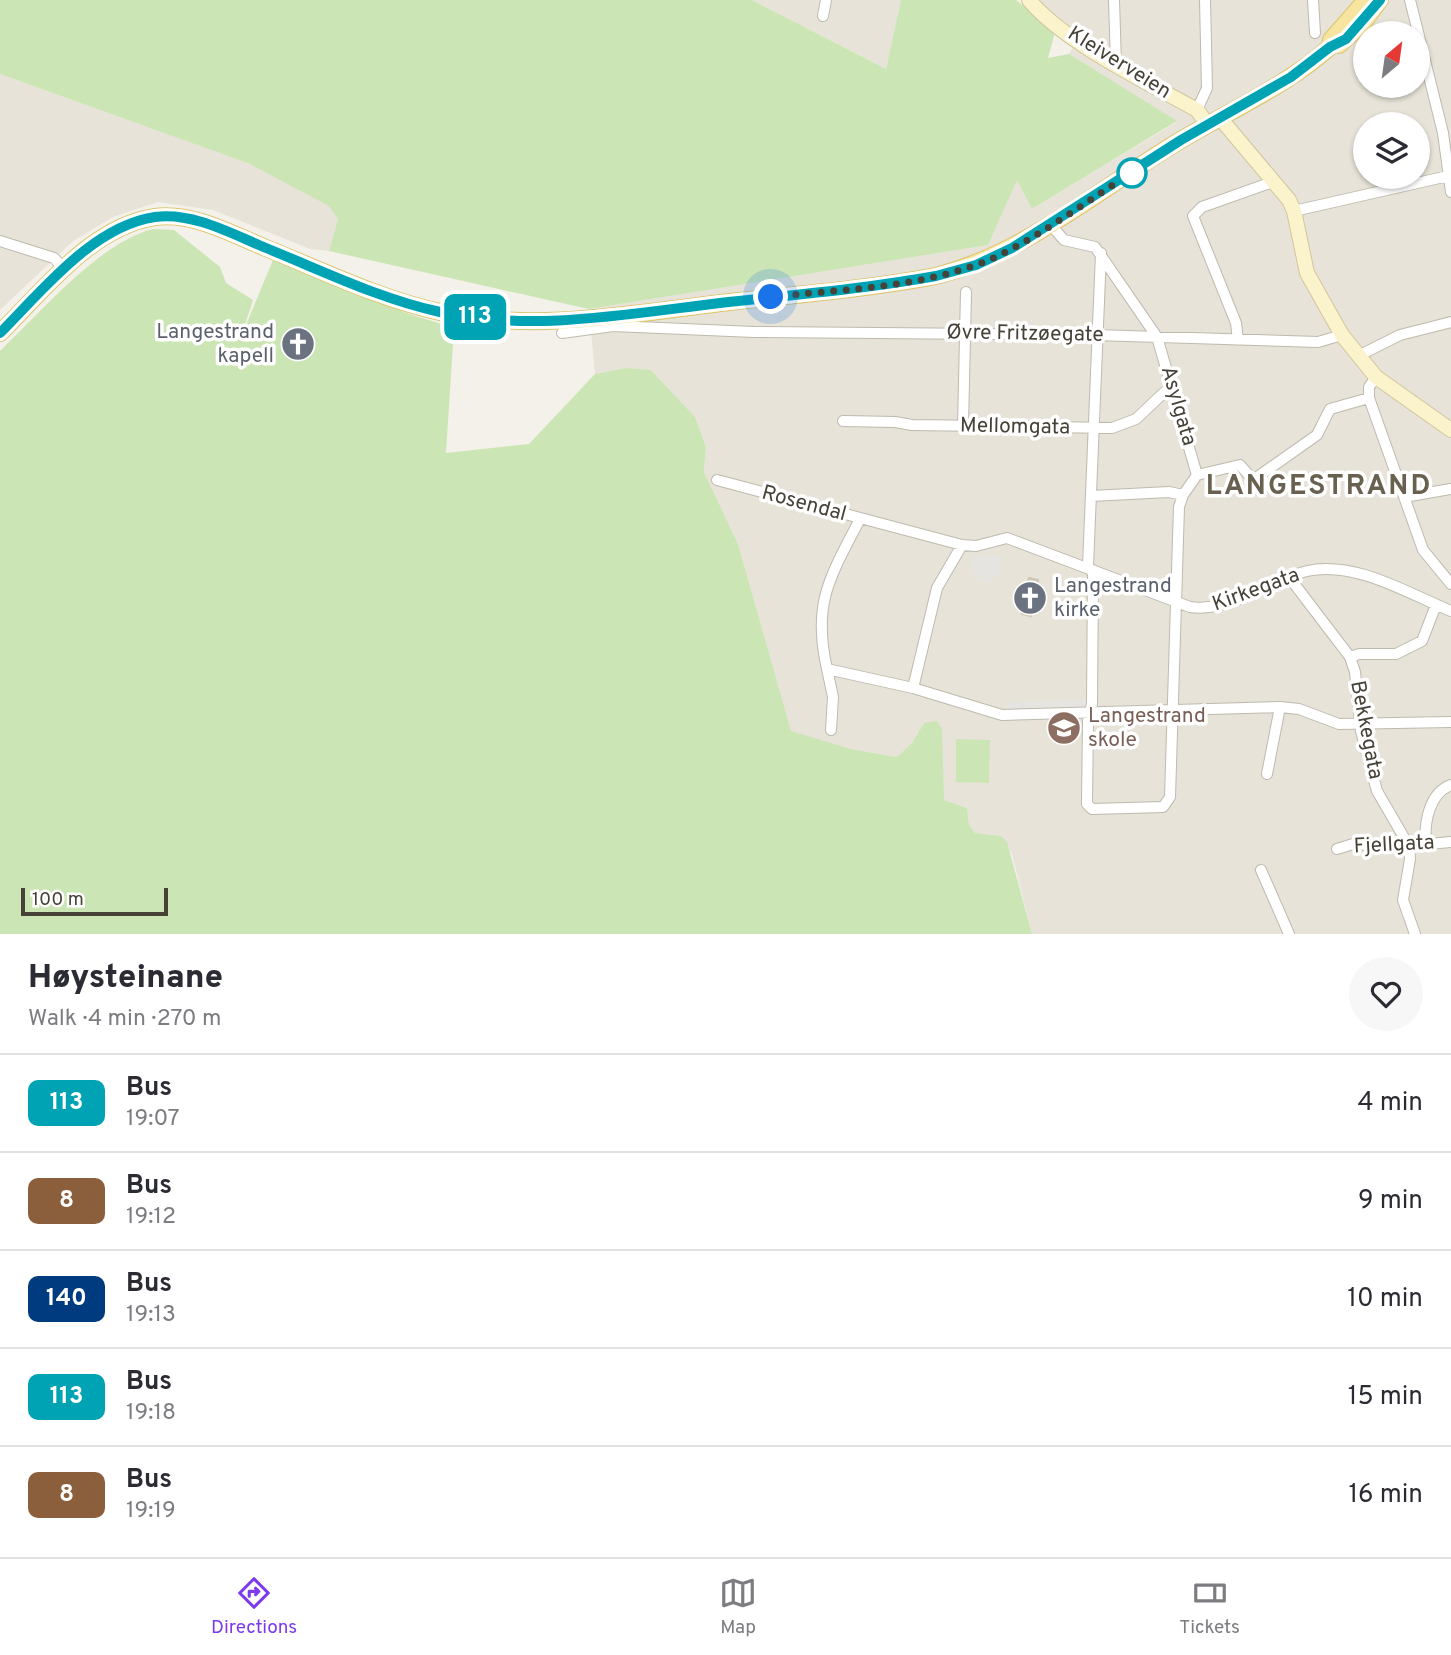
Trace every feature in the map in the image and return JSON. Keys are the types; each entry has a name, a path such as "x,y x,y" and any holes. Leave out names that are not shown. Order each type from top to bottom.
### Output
{"main road":[{"name":"Kleiverveien","path":"1029,0 1064,30 1214,122 1275,181 1294,211"},
{"path":"0,333 92,247 122,228 156,217 181,217 215,227 372,290 422,307 496,319 570,320 936,276 1000,254 1291,77 1330,47 1346,39 1370,2"},
{"path":"1294,211 1307,273 1357,356 1376,377 1451,430"}],"street":[{"path":"823,16 826,0"},
{"path":"1114,0 1116,64"},
{"path":"1197,110 1207,89 1205,0"},
{"path":"1313,0 1315,33"},
{"path":"1410,0 1443,133 1451,192"},
{"path":"1294,211 1448,176"},
{"path":"1238,340 1236,323 1193,216 1202,207 1275,181"},
{"path":"1050,224 1064,240 1090,245 1101,253 1092,429 1092,704 1089,713"},
{"path":"0,241 54,258 65,270"},
{"name":"Asylgata","path":"1089,713 1087,806 1159,808 1166,805 1170,797 1179,507 1183,495 1198,475 1157,337 1101,253"},
{"path":"963,426 966,292"},
{"path":"1357,356 1400,335 1451,322"},
{"name":"Øvre Fritzøegate","path":"562,333 613,326 1318,342 1342,335"},
{"path":"1376,377 1369,387 1369,398 1404,497 1426,555 1451,584"},
{"name":"Mellomgata","path":"843,421 1112,428 1128,424 1172,385"},
{"path":"1198,475 1240,466 1253,481 1317,435 1330,409 1369,398"},
{"name":"Rosendal","path":"717,480 860,519 829,580 820,612 821,644 833,697 831,730"},
{"path":"1404,497 1451,489"},
{"path":"1091,496 1169,492 1183,495"},
{"name":"Kirkegata","path":"860,519 962,545 976,546 1007,538 1176,603 1199,608 1213,607 1317,569 1346,571 1451,610"},
{"path":"913,688 937,589 962,545"},
{"name":"Bekkegata","path":"1289,577 1297,592 1350,657 1355,672 1360,724 1379,797 1409,846"},
{"path":"1350,657 1359,654 1396,654 1422,641 1436,605"},
{"path":"827,670 913,688 1002,715 1280,707 1305,711 1334,723 1451,722"},
{"path":"1266,774 1280,707"},
{"path":"1426,844 1429,813 1438,792 1451,785"},
{"name":"Fjellgata","path":"1337,849 1353,844 1409,846 1451,842"},
{"path":"1409,846 1410,859 1403,900 1415,934"},
{"path":"1261,870 1289,934"}],"shaded area":[{"path":"752,0 901,0 886,69"},
{"path":"1037,0 1451,0 1451,934 1032,934 1012,854 1001,836 975,833 969,825 967,808 944,800 924,723 912,743 898,757 851,749 791,732 738,544 704,472 706,447 695,417 651,370 626,368 595,374 589,309 988,245 1017,179 1032,209 1177,122 1069,54 1080,35"},
{"path":"0,74 250,164 330,206 338,219 329,251 310,249 213,210 158,202 113,217 72,242 0,310"},
{"path":"972,555 1001,556 1001,574 994,575 993,582 978,581 978,575 971,574"},
{"path":"1088,700 1086,709 1007,710 1009,702"}],"green space":[{"path":"0,0 752,0 886,69 901,0 1016,0 1055,32 1048,58 1069,54 1177,121 1032,209 1017,180 988,245 589,309 329,251 338,219 329,206 250,164 0,74"},
{"path":"153,229 174,230 220,267 226,283 253,300 241,337 273,260 406,313 454,328 446,453 529,444 595,374 626,368 651,370 695,417 706,447 704,472 738,544 791,731 851,749 897,757 912,743 924,723 937,721 942,729 944,800 967,808 969,825 975,833 1001,836 1007,842 1032,934 0,934 0,351 92,263 133,236"},
{"path":"956,739 990,740 989,783 956,782"}],"building":[{"name":"Langestrand kapell","path":"301,328 309,335 299,357 288,352"},
{"name":"Langestrand kirke","path":"1029,578 1038,580 1036,587 1040,593 1038,605 1032,610 1031,616 1022,614 1019,602 1021,589 1027,585"}],"bus line":[{"name":"113","path":"0,333 81,255 122,228 156,217 181,217 215,227 408,303 439,312 496,319 577,320 936,276 976,265 1012,248 1181,140 1291,77 1330,47 1337,46 1346,39 1363,23 1380,0"}],"place":[{"name":"Langestrand kapell","path":"298,344"},
{"name":"Langestrand kirke","path":"1030,598"},
{"name":"Langestrand skole","path":"1064,728"}],"district":[{"name":"LANGESTRAND","path":"1319,487"}],"route":[{"path":"771,297 920,279 976,265 1012,248 1132,173"}]}
